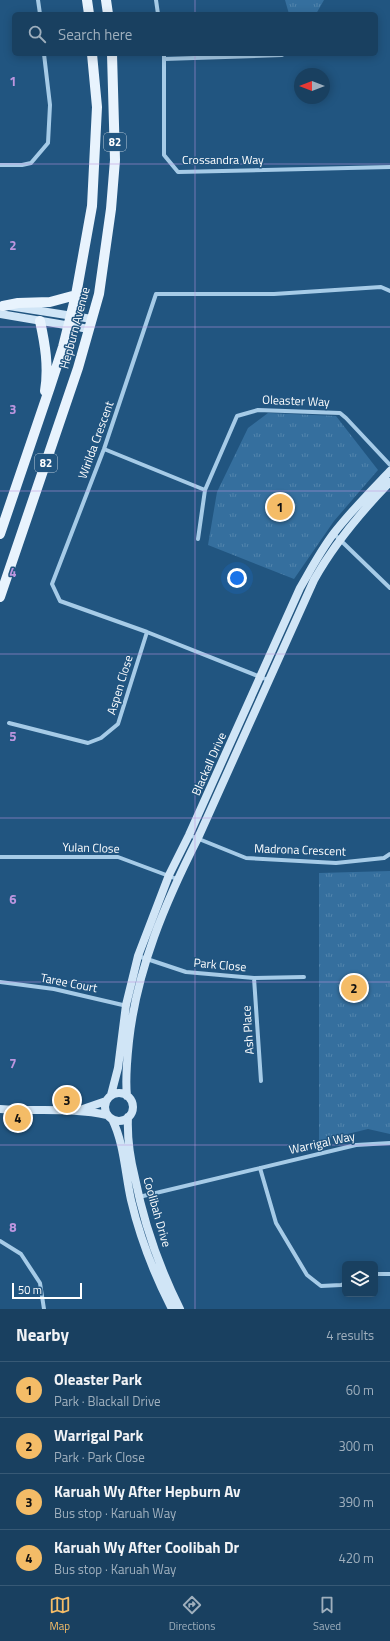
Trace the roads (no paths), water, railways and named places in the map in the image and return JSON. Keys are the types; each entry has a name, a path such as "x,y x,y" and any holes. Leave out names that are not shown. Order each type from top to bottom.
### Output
{"main road":[{"path":"87,0 89,12"},
{"path":"106,0 108,12"},
{"name":"Hepburn Avenue","path":"0,534 42,413 70,321 76,294 92,206 97,108 92,56"},
{"name":"Hepburn Avenue","path":"0,597 78,368 99,294 111,209 115,160 112,56"},
{"path":"1,308 18,303 50,302 76,294"},
{"path":"1,308 91,324"},
{"path":"1,308 40,321 70,321"},
{"path":"40,321 45,345 46,366 46,386 42,413"},
{"name":"Blackall Drive","path":"337,537 360,502 390,471"},
{"name":"Blackall Drive","path":"127,1096 126,1080 130,1006 147,959 154,934 177,879 198,838 265,678 300,588 313,565 337,537 390,482"},
{"name":"Blackall Drive","path":"108,1098 118,1068 138,956 169,875 190,835 265,678"},
{"path":"0,1109 77,1111 110,1117 120,1121 128,1117 132,1108 132,1102 127,1096 117,1093 77,1111"},
{"path":"108,1098 104,1107 110,1117"},
{"name":"Coolibah Drive","path":"110,1117 118,1137 152,1267 172,1309"},
{"name":"Coolibah Drive","path":"128,1117 127,1132 135,1199 144,1218 159,1262 180,1309"}],"street":[{"path":"38,0 40,12"},
{"path":"156,0 158,12"},
{"path":"0,165 22,165 31,163 48,143 50,105 44,56"},
{"name":"Crossandra Way","path":"164,56 164,155 178,172 390,167"},
{"name":"Wirilda Crescent","path":"265,678 147,632 60,601 52,584 104,449 156,294 274,294 381,288 390,291"},
{"name":"Oleaster Way","path":"198,539 205,490 237,416 258,410 340,413 390,465"},
{"path":"104,449 205,490"},
{"path":"337,537 390,588"},
{"name":"Aspen Close","path":"9,723 88,743 101,738 118,724 147,632"},
{"name":"Madrona Crescent","path":"190,835 246,858 336,863 384,858 390,854"},
{"name":"Yulan Close","path":"0,857 118,857 177,879"},
{"name":"Park Close","path":"138,956 186,972 254,978 304,978"},
{"name":"Ash Place","path":"254,978 261,1081"},
{"name":"Taree Court","path":"0,982 54,989 130,1006"},
{"name":"Warrigal Way","path":"135,1199 356,1145 390,1143"},
{"path":"260,1168 276,1223 307,1275 321,1286 342,1286"},
{"path":"0,1242 21,1254 40,1283 44,1309"},
{"path":"378,1274 390,1274"}],"place":[{"name":"Oleaster Park","path":"280,507"},
{"name":"Warrigal Park","path":"354,988"},
{"name":"Karuah Wy After Hepburn Av","path":"67,1100"},
{"name":"Karuah Wy After Coolibah Dr","path":"18,1118"}]}
